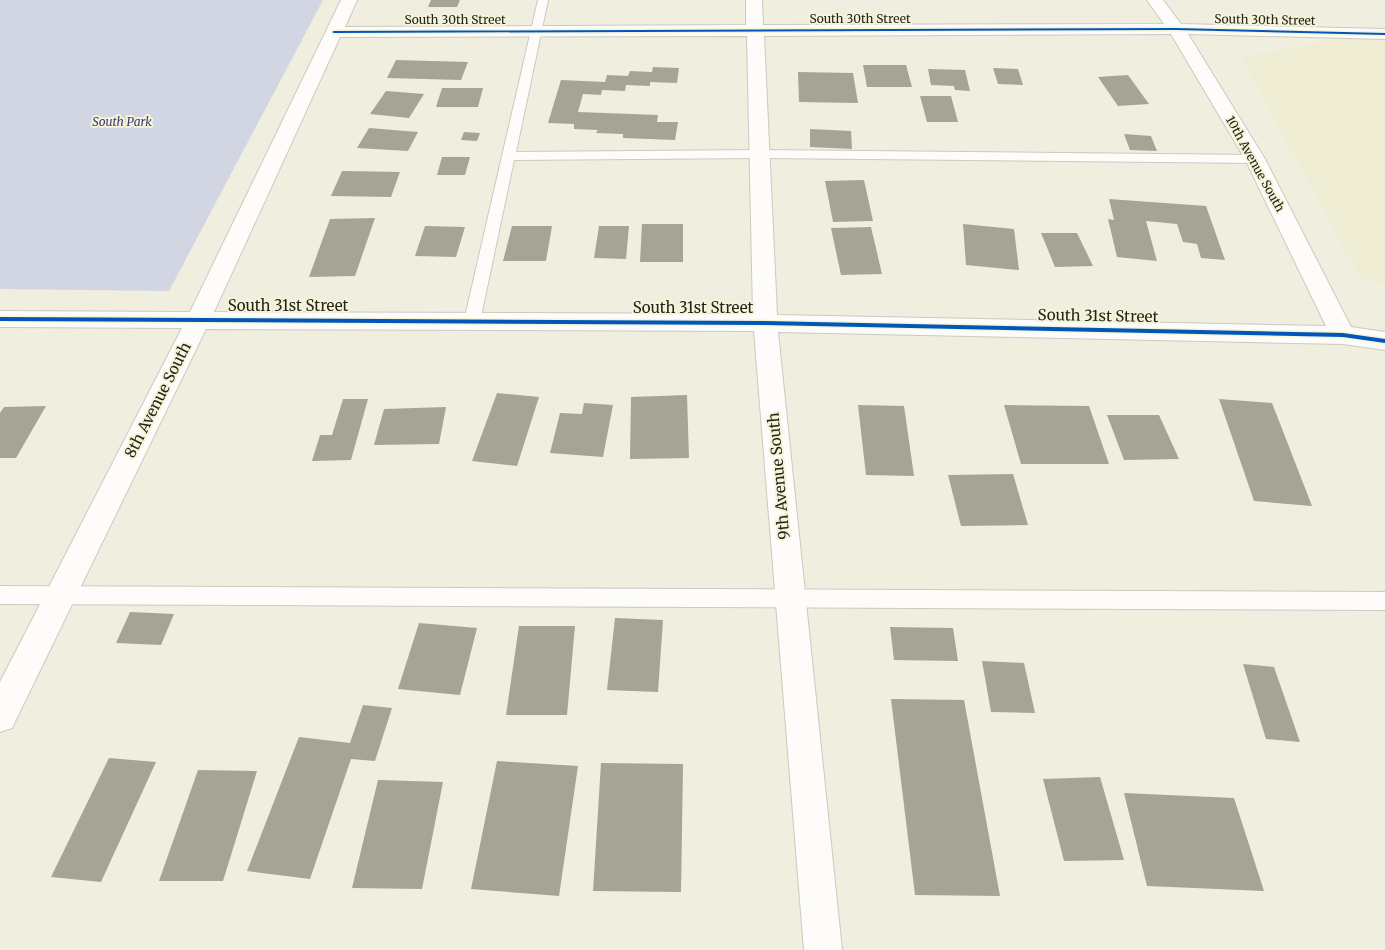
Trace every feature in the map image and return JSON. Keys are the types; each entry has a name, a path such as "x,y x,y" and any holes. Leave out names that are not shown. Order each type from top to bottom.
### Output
{"street":[{"name":"8th Avenue South","path":"0,716 198,320 349,0"},
{"name":"9th Avenue South","path":"754,0 765,323 823,950"},
{"name":"10th Avenue South","path":"1155,0 1176,29 1254,159 1342,335"},
{"name":"South 30th Street","path":"334,32 1176,29 1385,34"},
{"name":"South 31st Street","path":"0,319 765,323 1342,335 1385,340"}],"lane":[{"path":"472,321 544,0"},
{"path":"509,156 760,154 1254,159"},
{"path":"0,595 790,600 1385,601"}],"shaded area":[{"path":"1351,37 1385,40 1385,286 1360,278 1241,57"}],"green space":[{"name":"South Park","path":"0,0 323,0 169,291 0,289"}],"building":[{"path":"431,0 460,0 457,7 428,7"},
{"path":"396,60 468,62 461,80 387,78"},
{"path":"863,65 906,65 912,87 867,87"},
{"path":"653,67 679,68 677,83 650,82 650,86 626,85 625,91 602,90 601,95 583,94 578,112 658,115 657,122 678,122 675,140 623,138 623,134 596,133 598,130 574,129 574,124 548,123 561,80 605,82 607,75 628,76 630,71 652,72"},
{"path":"993,68 1018,69 1023,85 998,84"},
{"path":"928,69 965,70 970,91 955,90 954,86 931,85"},
{"path":"798,72 853,73 858,103 799,102"},
{"path":"1128,75 1149,104 1118,106 1098,77"},
{"path":"442,88 483,88 478,107 436,107"},
{"path":"386,91 424,94 409,118 370,114"},
{"path":"920,96 951,96 958,122 927,122"},
{"path":"369,128 418,132 408,151 357,148"},
{"path":"810,129 851,131 852,149 810,147"},
{"path":"464,132 480,133 477,141 461,140"},
{"path":"1124,134 1151,136 1157,151 1130,150"},
{"path":"442,157 470,157 465,175 437,175"},
{"path":"342,171 400,172 391,197 331,196"},
{"path":"864,180 873,221 833,222 825,181"},
{"path":"1109,199 1206,206 1225,260 1201,258 1197,244 1183,242 1177,224 1146,221 1157,261 1117,257 1108,219 1114,220"},
{"path":"375,218 355,276 309,277 330,219"},
{"path":"642,224 683,224 683,262 640,262"},
{"path":"963,224 1014,229 1019,270 966,265"},
{"path":"425,226 465,227 456,257 415,256"},
{"path":"512,226 552,226 546,261 503,261"},
{"path":"599,226 629,226 626,259 594,258"},
{"path":"871,227 882,274 841,275 831,228"},
{"path":"1041,233 1077,233 1093,266 1055,267"},
{"path":"497,393 539,397 517,466 472,461"},
{"path":"687,395 689,458 630,459 631,397"},
{"path":"343,399 368,399 351,460 312,461 320,435 332,435"},
{"path":"1219,399 1272,403 1312,506 1254,501"},
{"path":"584,403 613,405 603,457 550,453 560,413 582,414"},
{"path":"858,405 904,406 914,476 866,475"},
{"path":"1004,405 1089,406 1109,464 1021,464"},
{"path":"46,406 16,458 0,458 0,413 4,407"},
{"path":"446,407 439,444 374,445 384,409"},
{"path":"1107,415 1159,415 1179,459 1124,460"},
{"path":"1013,474 1028,525 961,526 948,475"},
{"path":"130,612 174,614 161,645 116,643"},
{"path":"615,618 663,620 658,692 607,690"},
{"path":"419,623 477,628 460,695 398,689"},
{"path":"519,626 575,626 567,715 506,715"},
{"path":"890,627 953,628 958,661 894,660"},
{"path":"982,661 1024,663 1035,713 991,712"},
{"path":"1243,664 1274,667 1300,742 1266,739"},
{"path":"891,699 964,700 1000,896 915,895"},
{"path":"363,705 392,708 375,761 351,759 310,879 247,871 299,737 350,743"},
{"path":"109,758 156,762 101,882 51,877"},
{"path":"497,761 578,766 559,896 471,889"},
{"path":"601,763 683,764 681,892 593,891"},
{"path":"198,770 257,771 223,881 159,881"},
{"path":"1100,777 1124,860 1064,861 1043,779"},
{"path":"378,780 443,782 422,889 352,888"},
{"path":"1124,793 1234,798 1264,891 1147,886"}],"cycle path":[{"path":"334,32 1176,29 1385,34"},
{"path":"0,319 765,323 1343,335 1385,341"}]}
